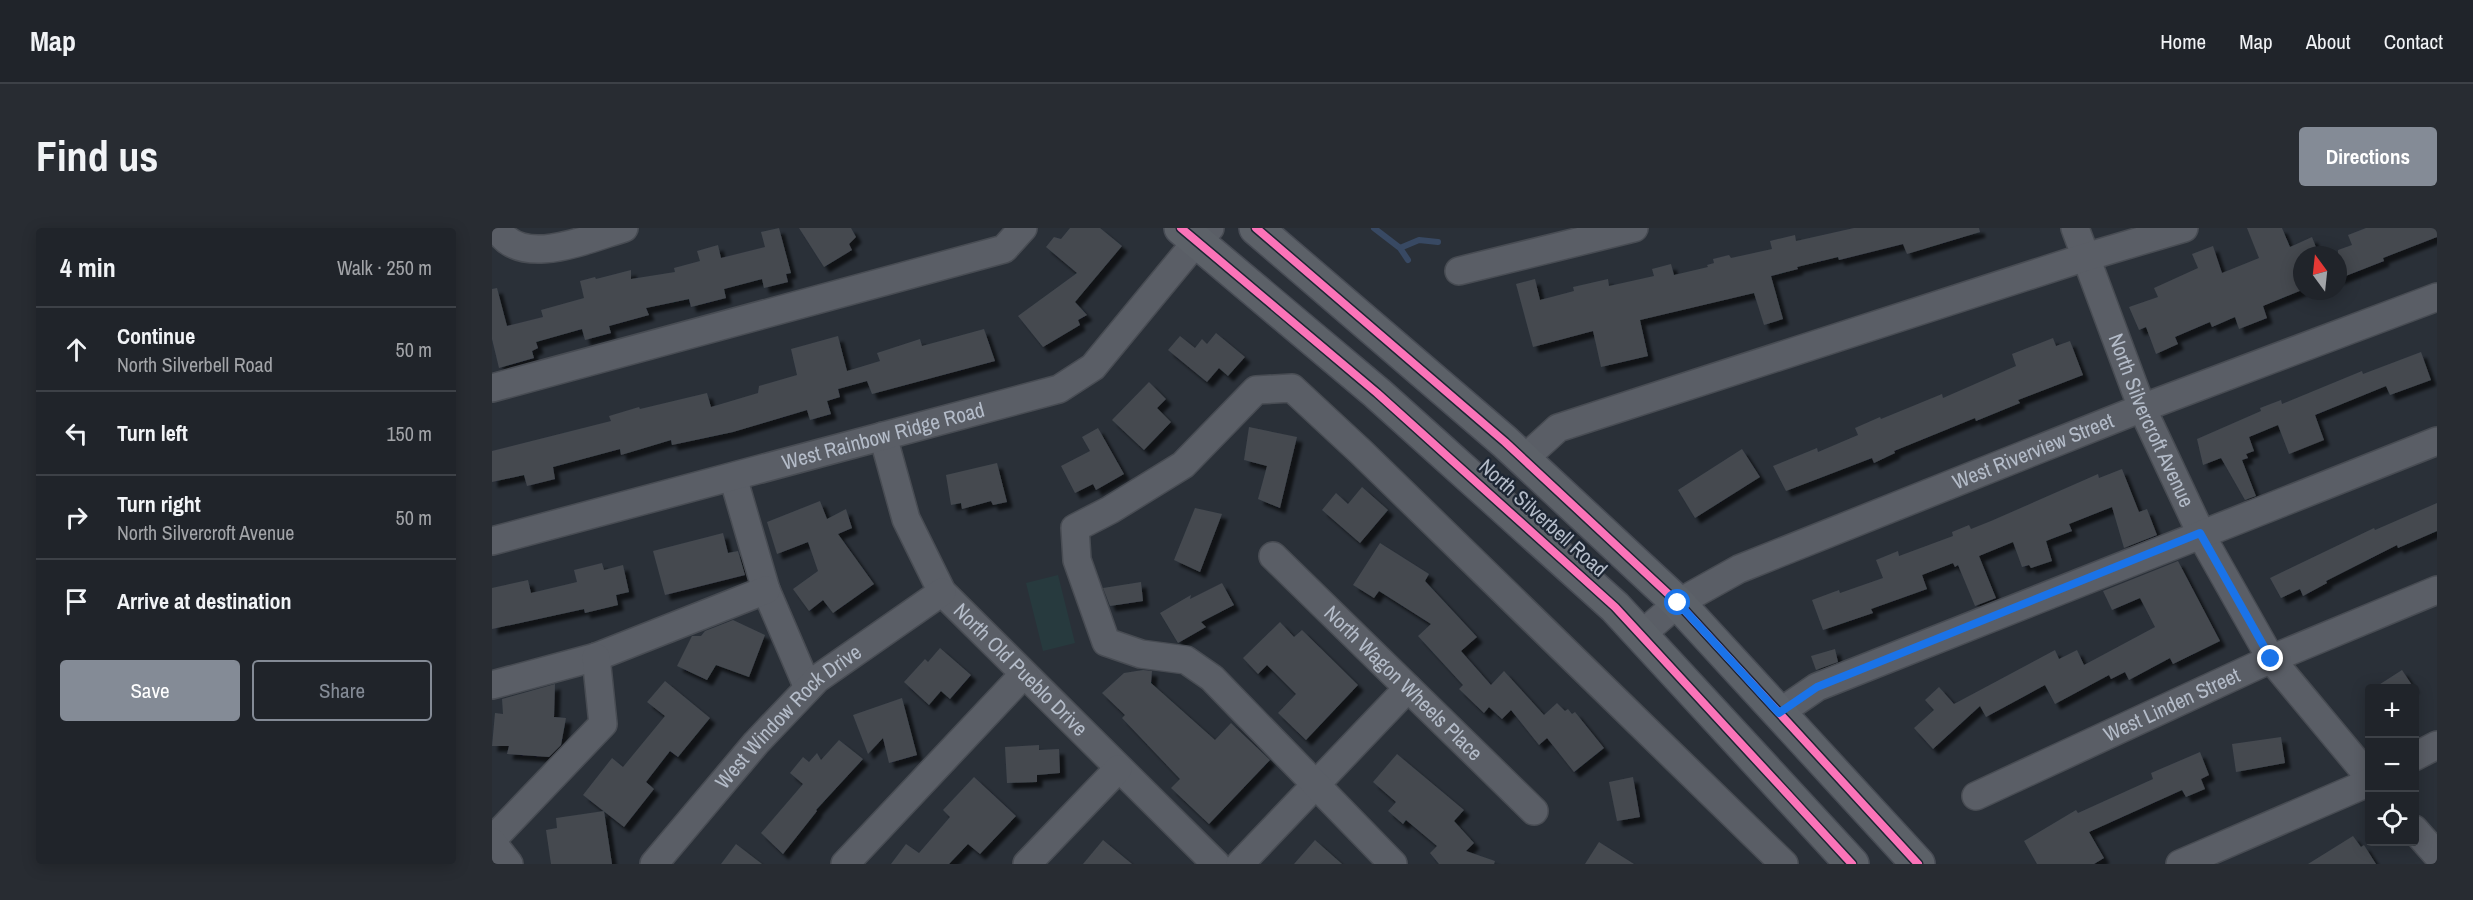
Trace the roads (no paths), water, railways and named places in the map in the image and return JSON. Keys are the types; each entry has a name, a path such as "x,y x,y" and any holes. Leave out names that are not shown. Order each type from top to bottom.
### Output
{"main road":[{"name":"North Silverbell Road","path":"1256,228 1524,459 1678,603 1918,864"},
{"name":"North Silverbell Road","path":"1196,233 1615,607 1852,864"}],"street":[{"path":"504,244 538,250 624,228"},
{"path":"492,388 1004,249 1023,228"},
{"path":"1459,271 1634,228"},
{"name":"North Silvercroft Avenue","path":"2075,228 2142,408 2200,533 2271,659 2365,774"},
{"path":"1524,459 1558,428 2086,257 2184,228"},
{"name":"West Rainbow Ridge Road","path":"492,541 1059,389 1093,367 1196,233"},
{"name":"West Riverview Street","path":"1642,634 1678,603 1738,569 2142,408 2437,297"},
{"path":"1393,864 1212,678 1186,660 1141,654 1106,642 1077,560 1075,528 1110,510 1184,465 1256,390 1292,388 1370,460 1773,859"},
{"name":"North Old Pueblo Drive","path":"883,436 906,519 942,592 1216,864"},
{"path":"1779,713 1817,687 2200,533 2437,441"},
{"path":"733,477 766,590 808,688"},
{"name":"North Wagon Wheels Place","path":"1273,556 1534,811"},
{"path":"492,685 596,657 766,590"},
{"name":"West Linden Street","path":"1976,796 2271,659 2437,590"},
{"name":"West Window Rock Drive","path":"654,864 756,744 817,679 942,592"},
{"path":"509,864 492,841 603,724 596,657"},
{"path":"845,864 1024,674"},
{"path":"1240,864 1408,688"},
{"path":"2419,755 2437,745"},
{"path":"1028,864 1118,769"},
{"path":"2180,864 2365,782"},
{"path":"2419,835 2437,855"}],"waterway":[{"path":"1374,228 1400,248 1408,260"},
{"path":"1400,248 1419,240 1438,242"}]}
